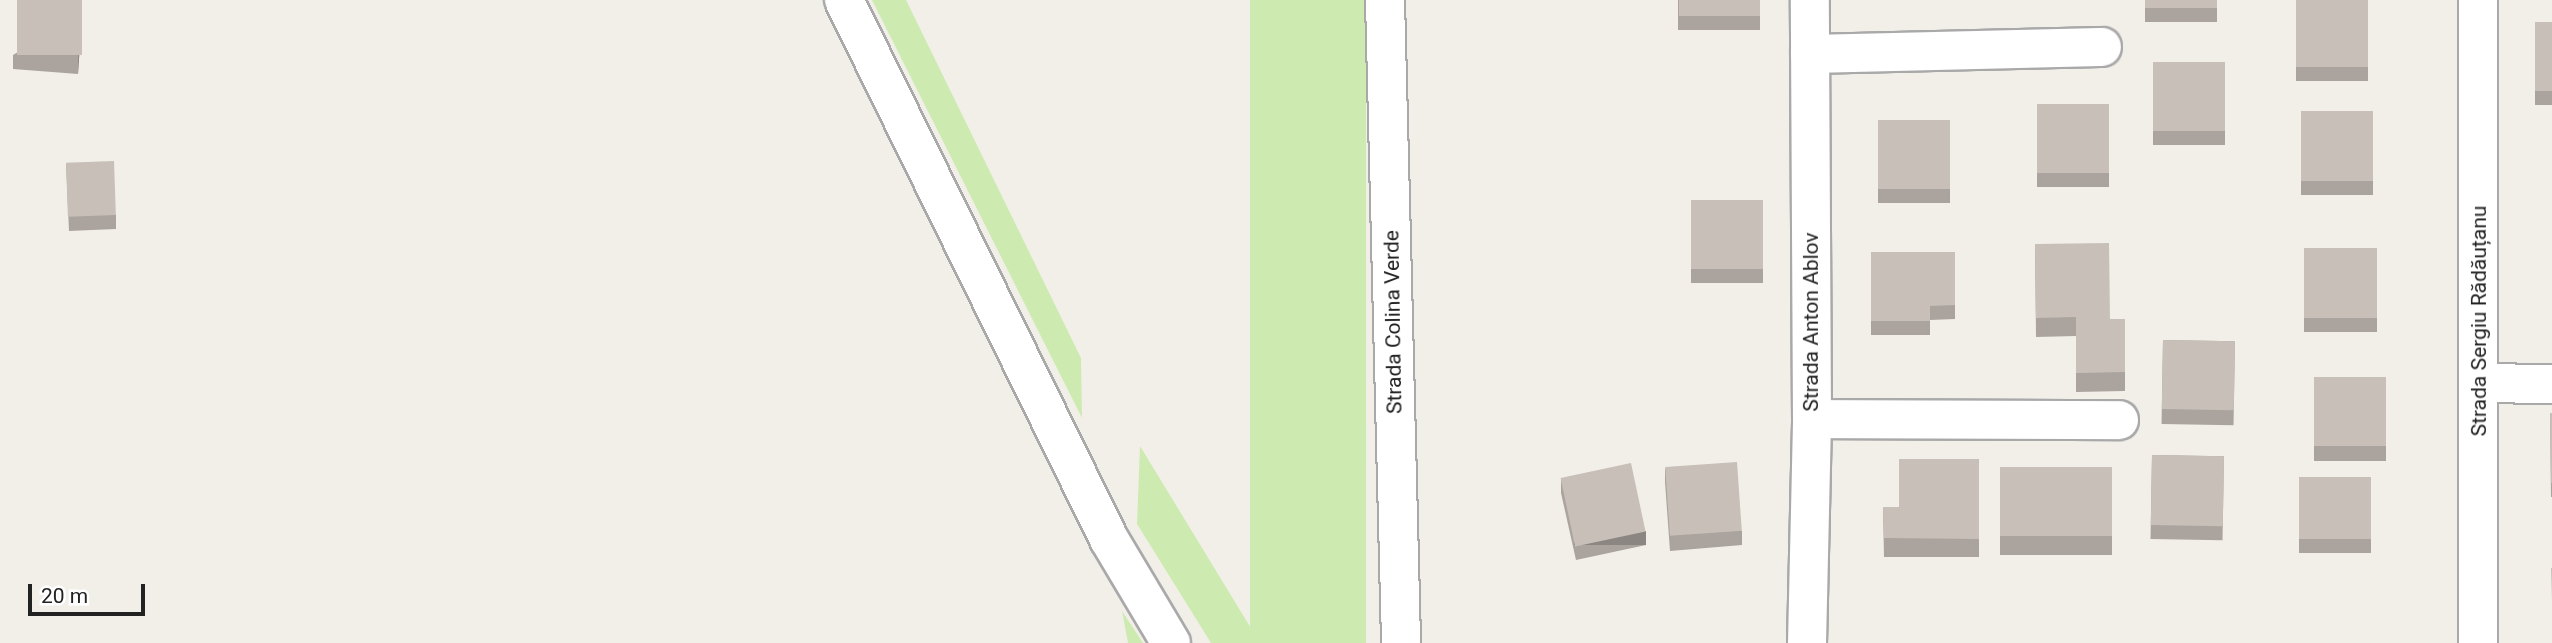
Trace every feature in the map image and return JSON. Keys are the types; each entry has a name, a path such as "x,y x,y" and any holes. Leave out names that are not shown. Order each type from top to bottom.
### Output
{"street":[{"path":"844,0 1109,539 1171,643"},
{"name":"Strada Colina Verde","path":"1385,0 1401,643"},
{"name":"Strada Anton Ablov","path":"1807,643 1812,419 1810,0"},
{"name":"Strada Sergiu Rădăuțanu","path":"2478,0 2478,643"},
{"path":"1810,54 2102,47"},
{"path":"2479,383 2552,384"},
{"path":"1812,419 2119,420"}],"green space":[{"path":"872,0 906,0 1081,358 1082,418"},
{"path":"1250,0 1366,0 1366,643 1250,643"},
{"path":"1140,446 1260,643 1211,643 1137,524"},
{"path":"1122,611 1143,643 1128,643"}],"building":[{"path":"17,0 82,0 82,55 17,55"},
{"path":"1679,0 1760,0 1760,16 1679,16"},
{"path":"2145,0 2217,0 2217,8 2145,8"},
{"path":"2296,0 2368,0 2368,67 2296,67"},
{"path":"2535,22 2552,22 2552,91 2535,91"},
{"path":"2153,62 2225,62 2225,131 2153,131"},
{"path":"2037,104 2109,104 2109,173 2037,173"},
{"path":"2301,111 2373,111 2373,181 2301,181"},
{"path":"1878,120 1950,120 1950,189 1878,189"},
{"path":"114,161 116,215 68,217 66,163"},
{"path":"1691,200 1763,200 1763,269 1691,269"},
{"path":"2109,243 2110,319 2125,319 2125,372 2076,373 2076,317 2036,318 2035,244"},
{"path":"2304,248 2377,248 2377,318 2304,318"},
{"path":"1871,252 1955,252 1955,305 1930,306 1930,321 1871,321"},
{"path":"2163,340 2235,341 2234,410 2162,409"},
{"path":"2314,377 2386,377 2386,446 2314,446"},
{"path":"2552,413 2552,483 2551,483"},
{"path":"2152,455 2224,456 2223,526 2151,525"},
{"path":"1899,459 1979,459 1979,539 1884,538 1883,507 1899,507"},
{"path":"1737,462 1742,531 1670,536 1665,467"},
{"path":"1631,463 1646,531 1575,546 1561,478"},
{"path":"2000,467 2112,467 2112,536 2000,536"},
{"path":"2299,477 2371,477 2371,539 2299,539"}]}
